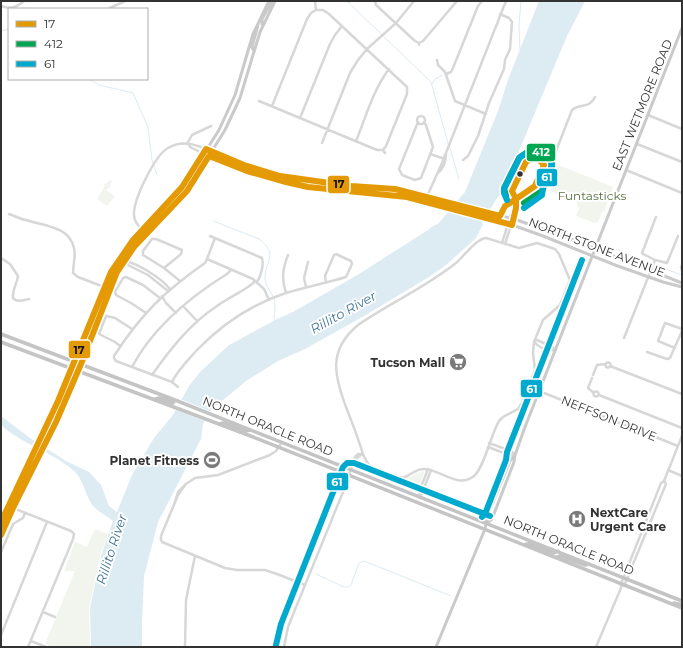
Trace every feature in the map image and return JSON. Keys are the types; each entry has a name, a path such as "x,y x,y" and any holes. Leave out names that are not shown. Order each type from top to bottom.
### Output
{"highway":[{"name":"NORTH ORACLE ROAD","path":"1,334 211,414 682,601"},
{"name":"NORTH ORACLE ROAD","path":"1,342 220,424 556,557 622,586 682,608"},
{"path":"154,399 159,398 173,403 176,401"},
{"path":"220,424 222,422 245,431 251,430"},
{"path":"523,544 531,544 554,553 558,551"},
{"path":"556,557 561,556 585,565 590,564"},
{"path":"667,602 682,605"}],"main road":[{"path":"1,522 40,440 104,287 119,259 185,184 224,120 235,95 250,43 259,20 271,1"},
{"path":"1,535 78,371 112,283 124,261 139,242 175,205 191,185 230,121 245,85 262,20 271,1"},
{"path":"261,28 275,1"},
{"path":"254,51 252,49 259,20"},
{"name":"EAST WETMORE ROAD","path":"436,647 487,523 492,520 539,391 682,28"},
{"name":"NORTH STONE AVENUE","path":"206,149 244,165 285,177 351,186 395,189 514,219 566,237 682,283"},
{"name":"NORTH STONE AVENUE","path":"204,154 247,171 286,182 308,187 394,194 507,223 532,231 592,256 682,286"}],"street":[{"path":"1,6 12,8 24,1"},
{"path":"110,8 125,1"},
{"path":"315,1 316,10"},
{"path":"375,1 376,5 419,44 457,1"},
{"path":"322,143 350,73 358,60 367,49 396,23 414,1"},
{"path":"446,74 452,72 478,6 482,1"},
{"path":"424,201 437,174 442,170 451,138 506,1"},
{"path":"259,101 384,152 408,89 406,85 342,26 323,10 316,10 311,13 307,19 272,106"},
{"path":"463,160 466,159 470,152 504,69 505,60 510,52 512,22 509,18 500,14"},
{"path":"300,118 330,44 342,26"},
{"path":"437,60 438,65 446,74 453,99 464,106 486,114"},
{"path":"356,141 379,84 389,69"},
{"path":"506,244 517,207 538,192 542,187 572,110 576,107 592,103 595,97"},
{"path":"648,115 682,129"},
{"path":"420,116 425,118 424,122 433,146 421,178 415,180 402,175 400,169 420,116"},
{"path":"418,122 421,124 424,122"},
{"path":"188,144 189,138 211,126"},
{"path":"143,230 134,220 134,209 156,159 168,148 188,144 195,144 206,149"},
{"path":"188,144 190,147 204,154"},
{"path":"637,144 682,162"},
{"path":"430,154 445,159"},
{"path":"626,170 682,193"},
{"path":"502,243 507,223 514,205 535,191 542,184"},
{"path":"8,214 26,221 51,226 68,236 72,241 74,249 73,273 84,280 104,287"},
{"path":"656,217 642,253 643,254 655,260 668,263 678,236"},
{"path":"152,375 170,350 196,321 216,306 256,282 263,262 262,258 210,236"},
{"path":"178,387 172,382 116,361 114,356 132,329 161,297 205,263 216,238"},
{"path":"486,238 506,244 521,248 538,243 555,249 559,253 569,277 569,284 560,305 543,320 534,342 533,353 535,370 522,403 518,409 500,419 478,472 468,479 457,480 430,470 421,469 404,477 394,477 371,468 363,454 337,378 336,369 338,354 345,340 358,325 454,264 479,240 486,238"},
{"path":"164,268 181,254 182,250 154,239 150,240 142,254 144,257 164,268 180,281"},
{"path":"172,382 194,353 216,332 240,315 286,293 344,278 348,275 352,264 351,261 336,254 333,256 326,274 326,282"},
{"path":"286,293 283,286 283,276 284,266 288,255"},
{"path":"1,258 10,264 18,276 17,283 13,290 13,298 15,301 29,299"},
{"path":"119,259 148,275 169,290"},
{"path":"207,259 256,282 264,289 270,300"},
{"path":"624,338 655,260"},
{"path":"306,288 304,278 308,262"},
{"path":"682,264 682,271"},
{"path":"132,367 152,338 183,306 231,270"},
{"path":"146,313 117,296 115,292 123,278 126,277 143,285 161,297 176,313"},
{"path":"183,306 196,321"},
{"path":"120,346 99,334 108,315 132,329"},
{"path":"647,352 667,359 670,358 675,348 682,330 665,323 658,341 675,348"},
{"path":"534,342 537,340 556,350"},
{"path":"682,394 610,366 606,368 605,364 597,365 588,388 594,393 595,396 598,395 682,428"},
{"name":"NEFFSON DRIVE","path":"539,391 678,446"},
{"path":"596,647 622,586 623,577 661,483 664,481 682,436"},
{"path":"282,442 279,448 270,455 218,476 195,478 186,484 181,489 161,536 161,540 162,542 225,568 237,570 265,570 305,585"},
{"path":"489,443 511,451 515,455"},
{"path":"488,447 509,455 515,455"},
{"path":"284,647 288,627 355,457 358,454 363,454"},
{"path":"420,497 419,492 430,470"},
{"path":"668,470 682,476"},
{"path":"622,586 628,579 648,530 666,484 664,481"},
{"path":"656,496 659,501"},
{"path":"8,506 76,534 28,647"},
{"path":"1,552 13,524 23,518 25,513"},
{"path":"1,635 47,522"},
{"path":"645,525 648,530"},
{"path":"185,647 186,600 195,556"},
{"path":"43,612 54,617"},
{"path":"31,641 46,647"}],"green space":[{"name":"Funtasticks","path":"556,164 613,187 604,212 602,212 598,222 595,223 576,216 579,209 577,202 550,191 554,180 547,177 552,165 555,167"},
{"path":"110,180 112,181 111,186 106,190 115,196 107,206 97,199 105,186 104,185"},
{"path":"423,471 424,473 418,489 419,483 417,487 399,481 417,473 419,476 418,473"},
{"path":"95,529 108,534 100,556 89,608 90,647 52,647 45,644 75,571 64,571 75,542 87,547"}],"water":[{"name":"Rillito River","path":"539,1 585,1 567,36 501,194 482,223 483,224 476,238 446,265 429,277 305,349 278,361 246,381 211,410 203,424 201,439 158,522 144,576 142,647 91,647 90,608 101,556 113,521 92,505 81,480 74,471 66,464 10,432 1,425 1,416 30,438 66,461 89,472 101,485 109,506 117,512 132,475 154,438 173,415 189,386 200,372 229,345 293,312 359,274 438,224 465,192 498,111 508,80"}],"pier":[{"path":"455,201 492,211 486,221 447,210"},
{"path":"180,399 212,412 207,422 174,409"}],"waterway":[{"path":"346,1 349,3 351,1"},
{"path":"348,1 431,82 448,143"},
{"path":"520,50 519,25 521,1"},
{"path":"1,31 8,29"},
{"path":"432,84 435,79 443,75"},
{"path":"91,80 99,85 133,93 148,127 152,160 157,175"},
{"path":"450,148 459,179"},
{"path":"213,221 259,239 269,250 270,259 265,273 265,279 275,302 274,322"},
{"path":"606,245 650,263"},
{"path":"655,265 682,275"},
{"path":"316,574 344,587 348,587 351,585 359,563 364,561 451,596"}],"transit line":[{"name":"17","path":"1,522 58,401 111,272 133,240 182,187 206,149 244,165 280,176 351,186 395,189 500,216 505,206 516,199"},
{"name":"412","path":"506,196 504,188 519,158 531,150 543,153 551,161 552,167 542,191 524,203"},
{"name":"61","path":"507,200 504,189 520,157 529,151 537,151 549,159 552,164 542,195 524,208"},
{"name":"17","path":"1,535 56,422 81,364 117,272 134,247 187,191 209,156 247,171 286,182 308,187 407,197 512,225 516,208 516,199"},
{"name":"17","path":"533,158 539,160 544,165 535,186 516,199 512,191 526,162 533,158"},
{"name":"61","path":"482,517 485,514 506,460 507,452 582,260"},
{"name":"61","path":"276,645 281,624 343,467 347,463 354,463 490,516"}],"place":[{"name":"Tucson Mall","path":"458,362"},
{"name":"Planet Fitness","path":"212,460"},
{"name":"NextCare Urgent Care","path":"577,519"}]}
